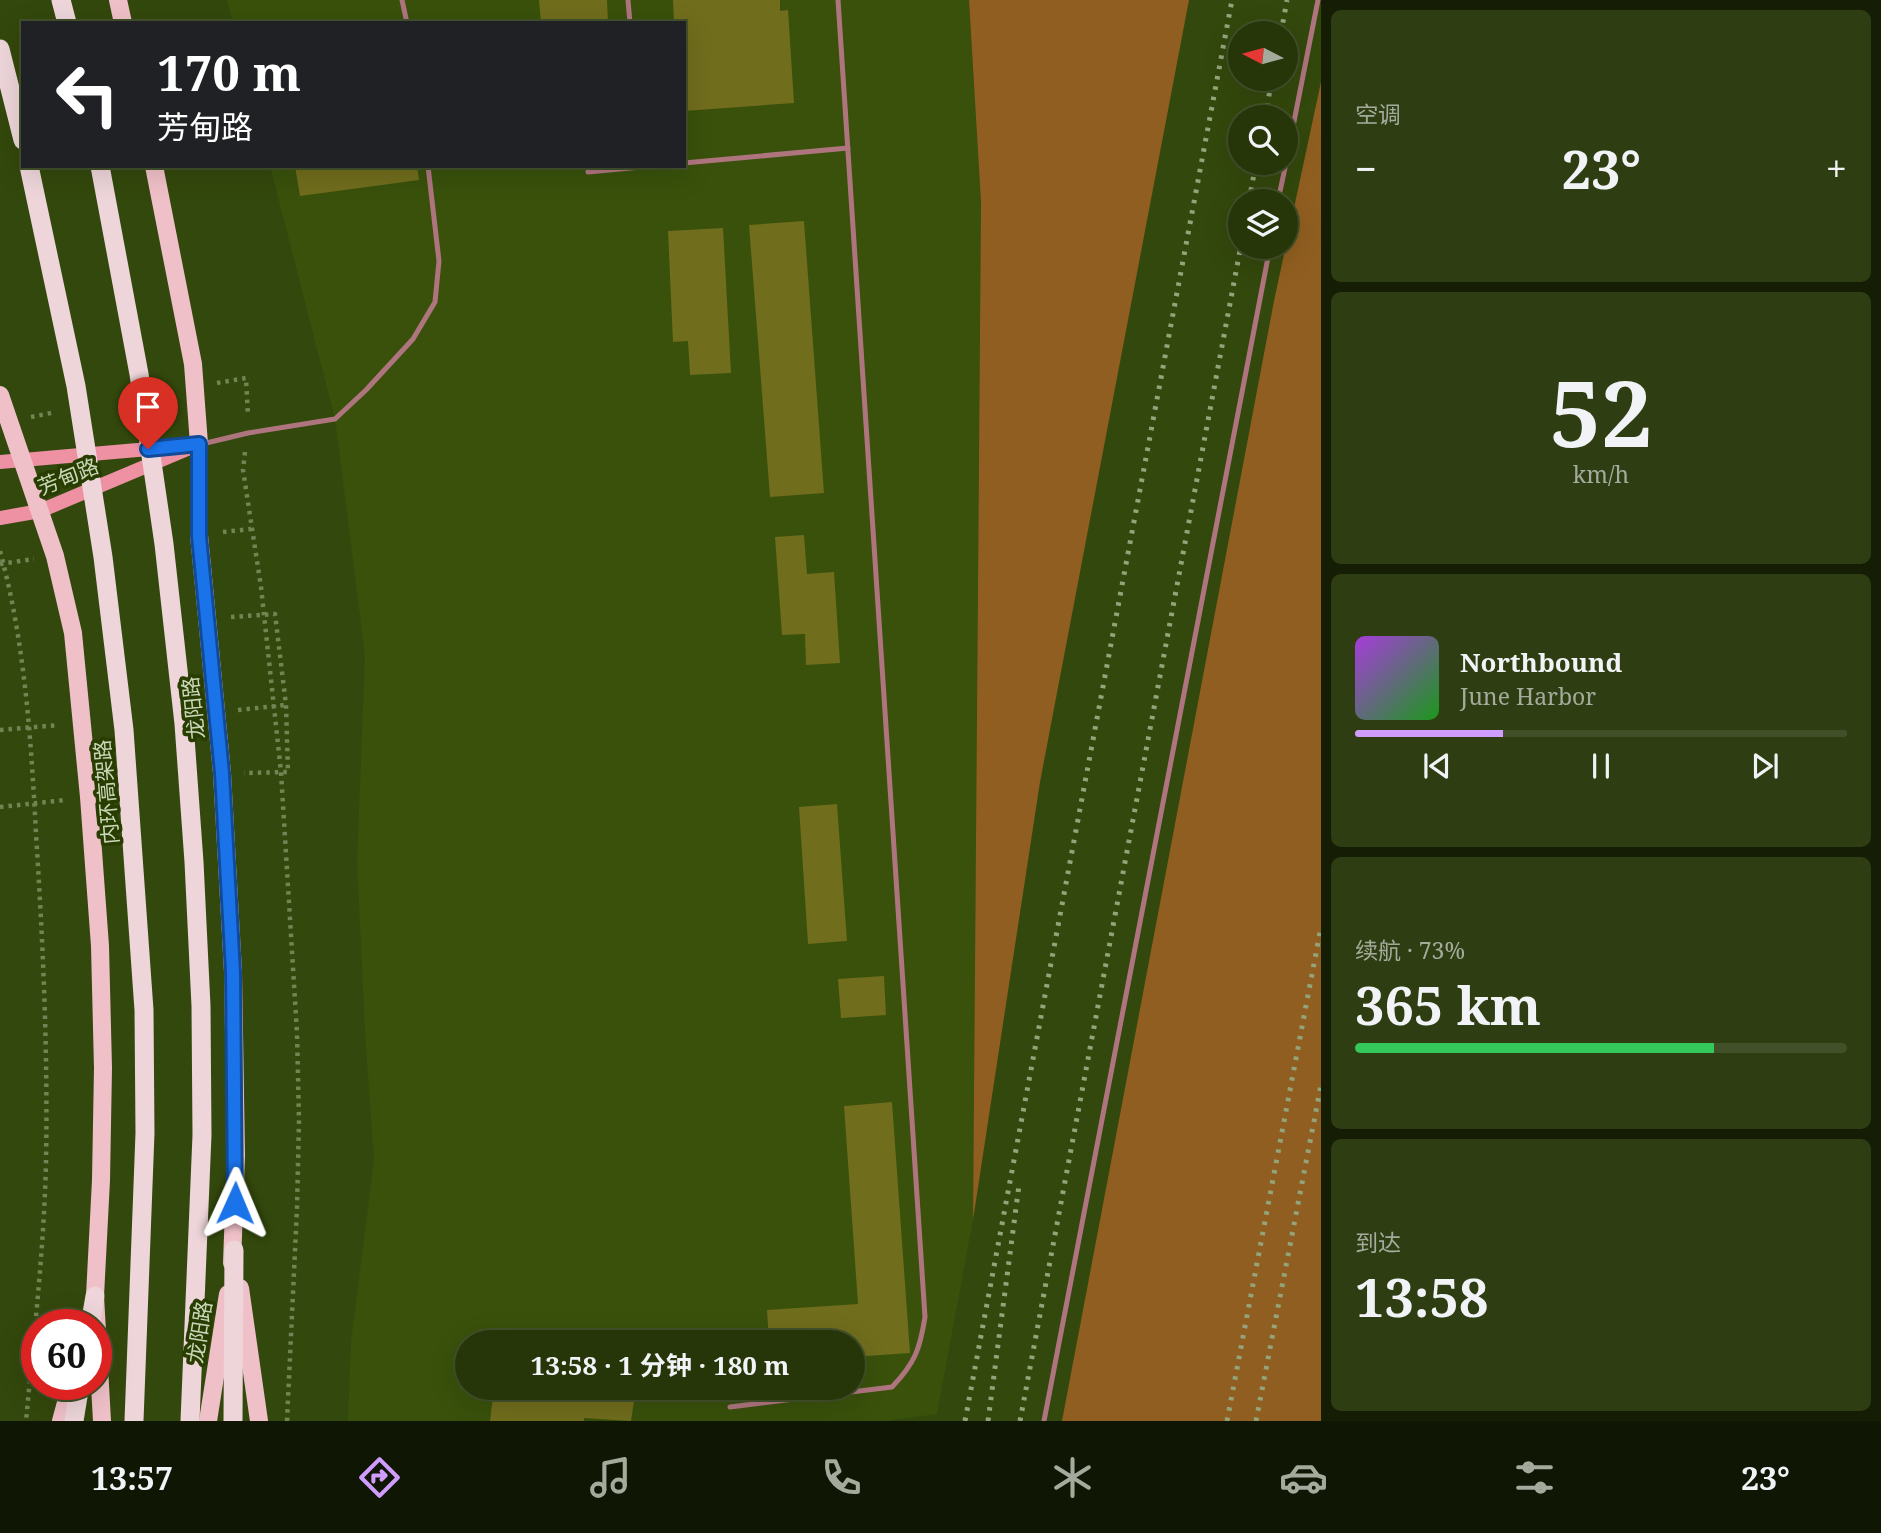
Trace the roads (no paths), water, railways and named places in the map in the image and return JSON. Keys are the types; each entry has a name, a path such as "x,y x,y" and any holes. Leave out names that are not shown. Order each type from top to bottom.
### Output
{"highway":[{"path":"61,0 66,21"},
{"path":"0,48 21,131"},
{"name":"内环高架路","path":"29,168 76,386 103,557 124,730 144,1010 145,1133 134,1421"},
{"path":"100,168 139,374 164,544 184,724 194,862 201,1006 202,1135 190,1421"},
{"path":"233,1421 234,1250"},
{"path":"92,1309 95,1296"},
{"path":"74,1421 77,1400"}],"main road":[{"path":"118,0 123,21"},
{"name":"龙阳路","path":"154,168 192,364 199,444 199,536 222,773 233,972 236,1155 234,1250 208,1421"},
{"path":"0,395 55,556 73,633 100,946 103,1068 95,1296 102,1421"},
{"name":"芳甸路","path":"0,462 199,444"},
{"name":"芳甸路","path":"0,518 40,511 199,444"},
{"name":"龙阳路","path":"234,1250 259,1421"},
{"path":"61,1421 67,1400"}],"lane":[{"path":"402,0 407,21"},
{"path":"628,0 630,21"},
{"path":"730,1407 892,1387 909,1369 920,1346 925,1317 838,0"},
{"path":"1297,105 1318,0"},
{"path":"686,163 848,148"},
{"path":"199,444 247,433 335,419 413,339 435,302 439,261 428,168"},
{"path":"588,172 631,168"},
{"path":"1044,1421 1268,259"}],"railway":[{"path":"965,1421 1232,0"},
{"path":"1283,21 1287,0"},
{"path":"1267,105 1270,91"},
{"path":"1251,189 1254,175"},
{"path":"1020,1421 1238,259"},
{"path":"1227,1421 1321,927"},
{"path":"1256,1421 1321,1085"},
{"path":"988,1421 1019,1185"}]}
